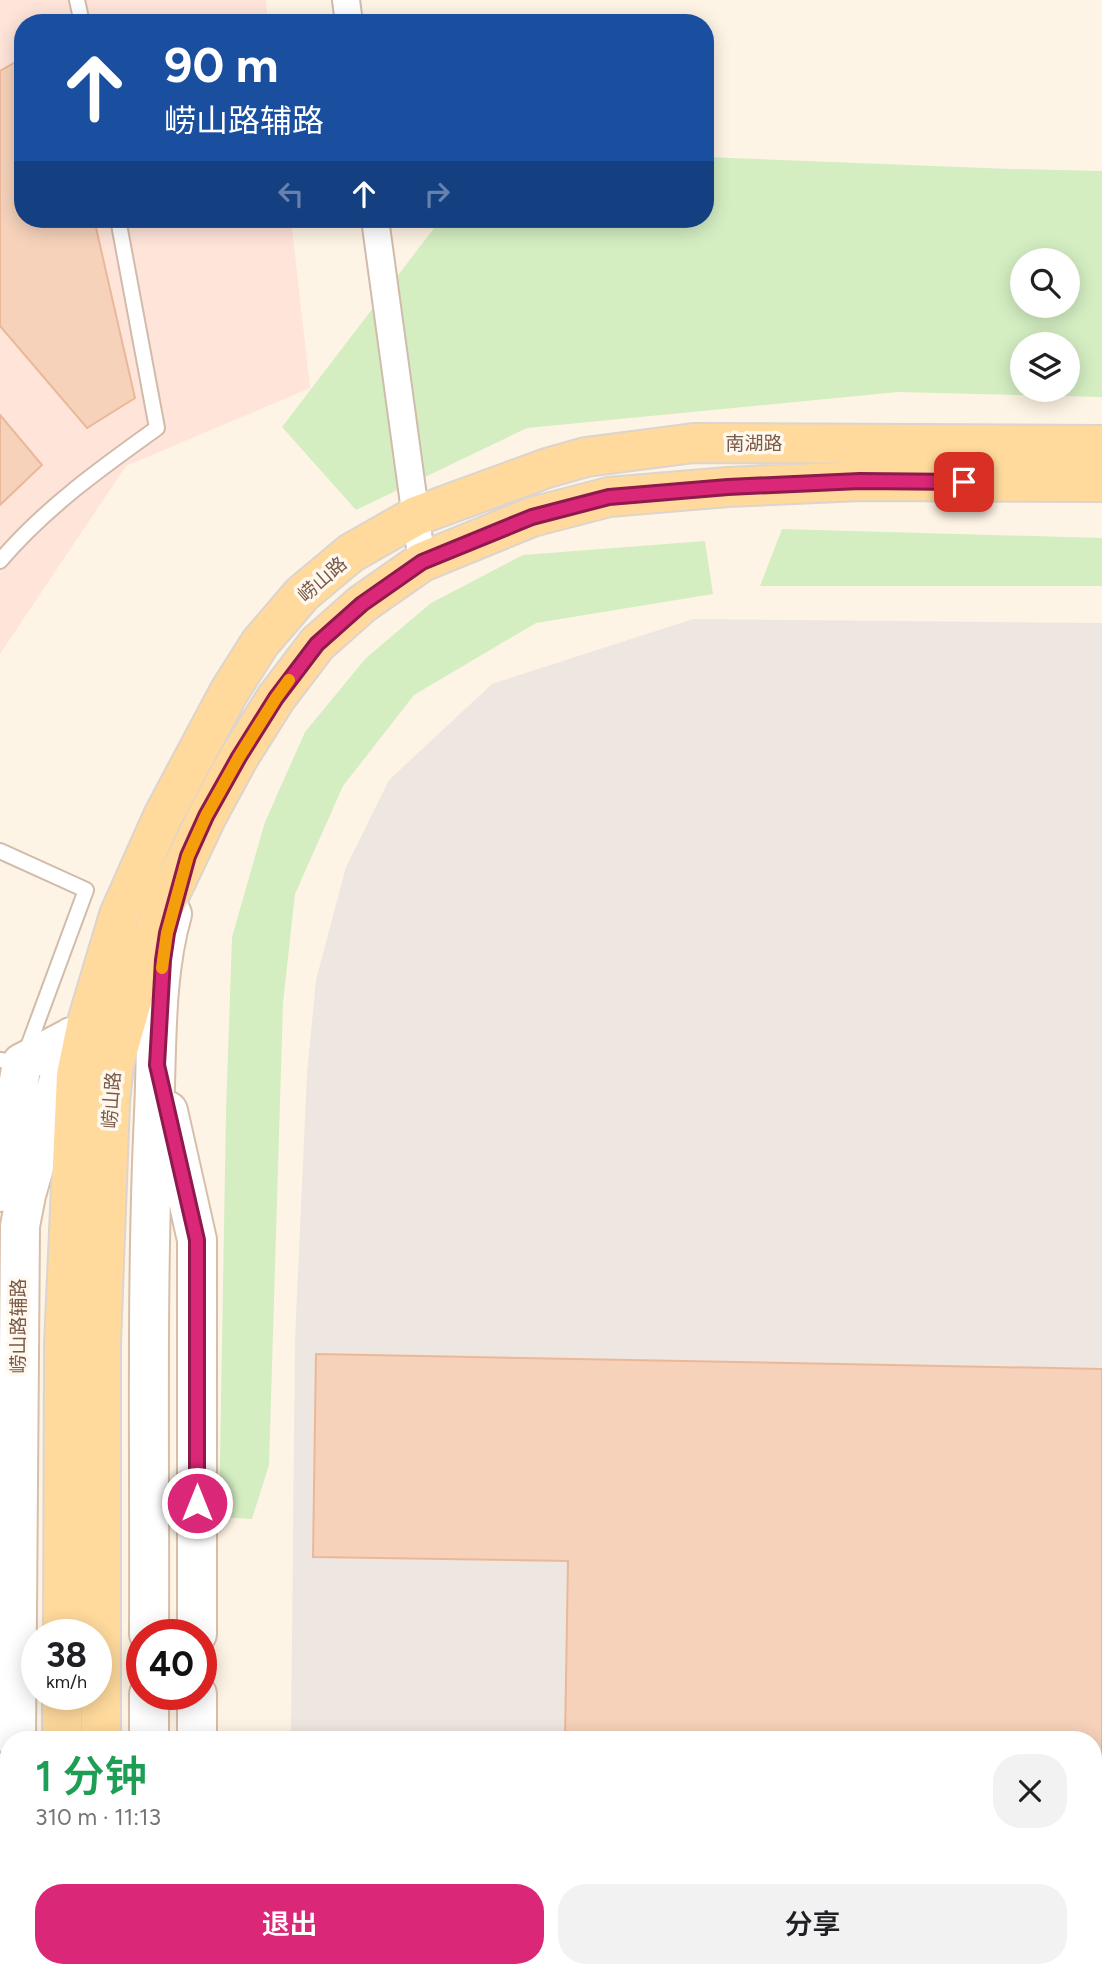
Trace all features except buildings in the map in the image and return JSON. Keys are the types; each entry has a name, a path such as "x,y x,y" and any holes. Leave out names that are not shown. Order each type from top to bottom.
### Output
{"main road":[{"name":"南湖路","path":"416,516 537,471 586,457 694,443 1102,445"},
{"path":"422,562 532,517 609,497 728,487 860,481 1102,482"},
{"name":"崂山路","path":"63,1619 64,1344 76,1075 87,1022 115,928 138,869 163,816 229,692 260,643 302,594 351,553 416,516"},
{"name":"崂山路","path":"101,1731 101,1344 110,1102 114,1064 144,959 162,911 206,816 239,757 276,698 317,644 362,604 422,562"},
{"path":"149,1619 150,1206 157,1065 167,933 188,856"},
{"name":"崂山路辅路","path":"16,1731 20,1226 26,1195 70,1038 115,928"},
{"path":"0,1192 11,1062 70,1038"},
{"path":"157,1065 197,1240 197,1619"},
{"path":"62,1710 62,1731"},
{"path":"149,1710 149,1731"},
{"path":"197,1710 197,1731"}],"street":[{"path":"376,228 422,562"}],"lane":[{"path":"0,561 48,511 94,473 157,428 120,228"},
{"path":"0,850 86,890 11,1062"}],"shaded area":[{"path":"0,0 266,0 267,14 14,14 14,228 292,228 310,388 126,466 0,654"},
{"path":"693,619 1102,623 1102,1731 291,1731 295,1340 307,1074 316,980 346,867 389,780 492,684"}],"green space":[{"path":"714,157 1102,171 1102,397 1080,396 1080,332 1010,332 1010,395 898,392 527,428 356,510 282,427 434,228 714,228"},
{"path":"782,529 1102,538 1102,586 760,586"},
{"path":"705,541 713,594 536,623 414,695 343,786 295,894 283,1003 269,1465 252,1519 219,1517 232,937 265,822 305,732 366,658 431,603 523,555"}],"slow traffic":[{"path":"162,968 167,933 188,856 206,816 239,757 289,680"}],"route":[{"path":"197,1503 197,1240 157,1065 163,960 167,933 188,856 206,816 276,698 317,644 362,604 422,562 532,517 609,497 728,487 860,481 964,482"}]}
